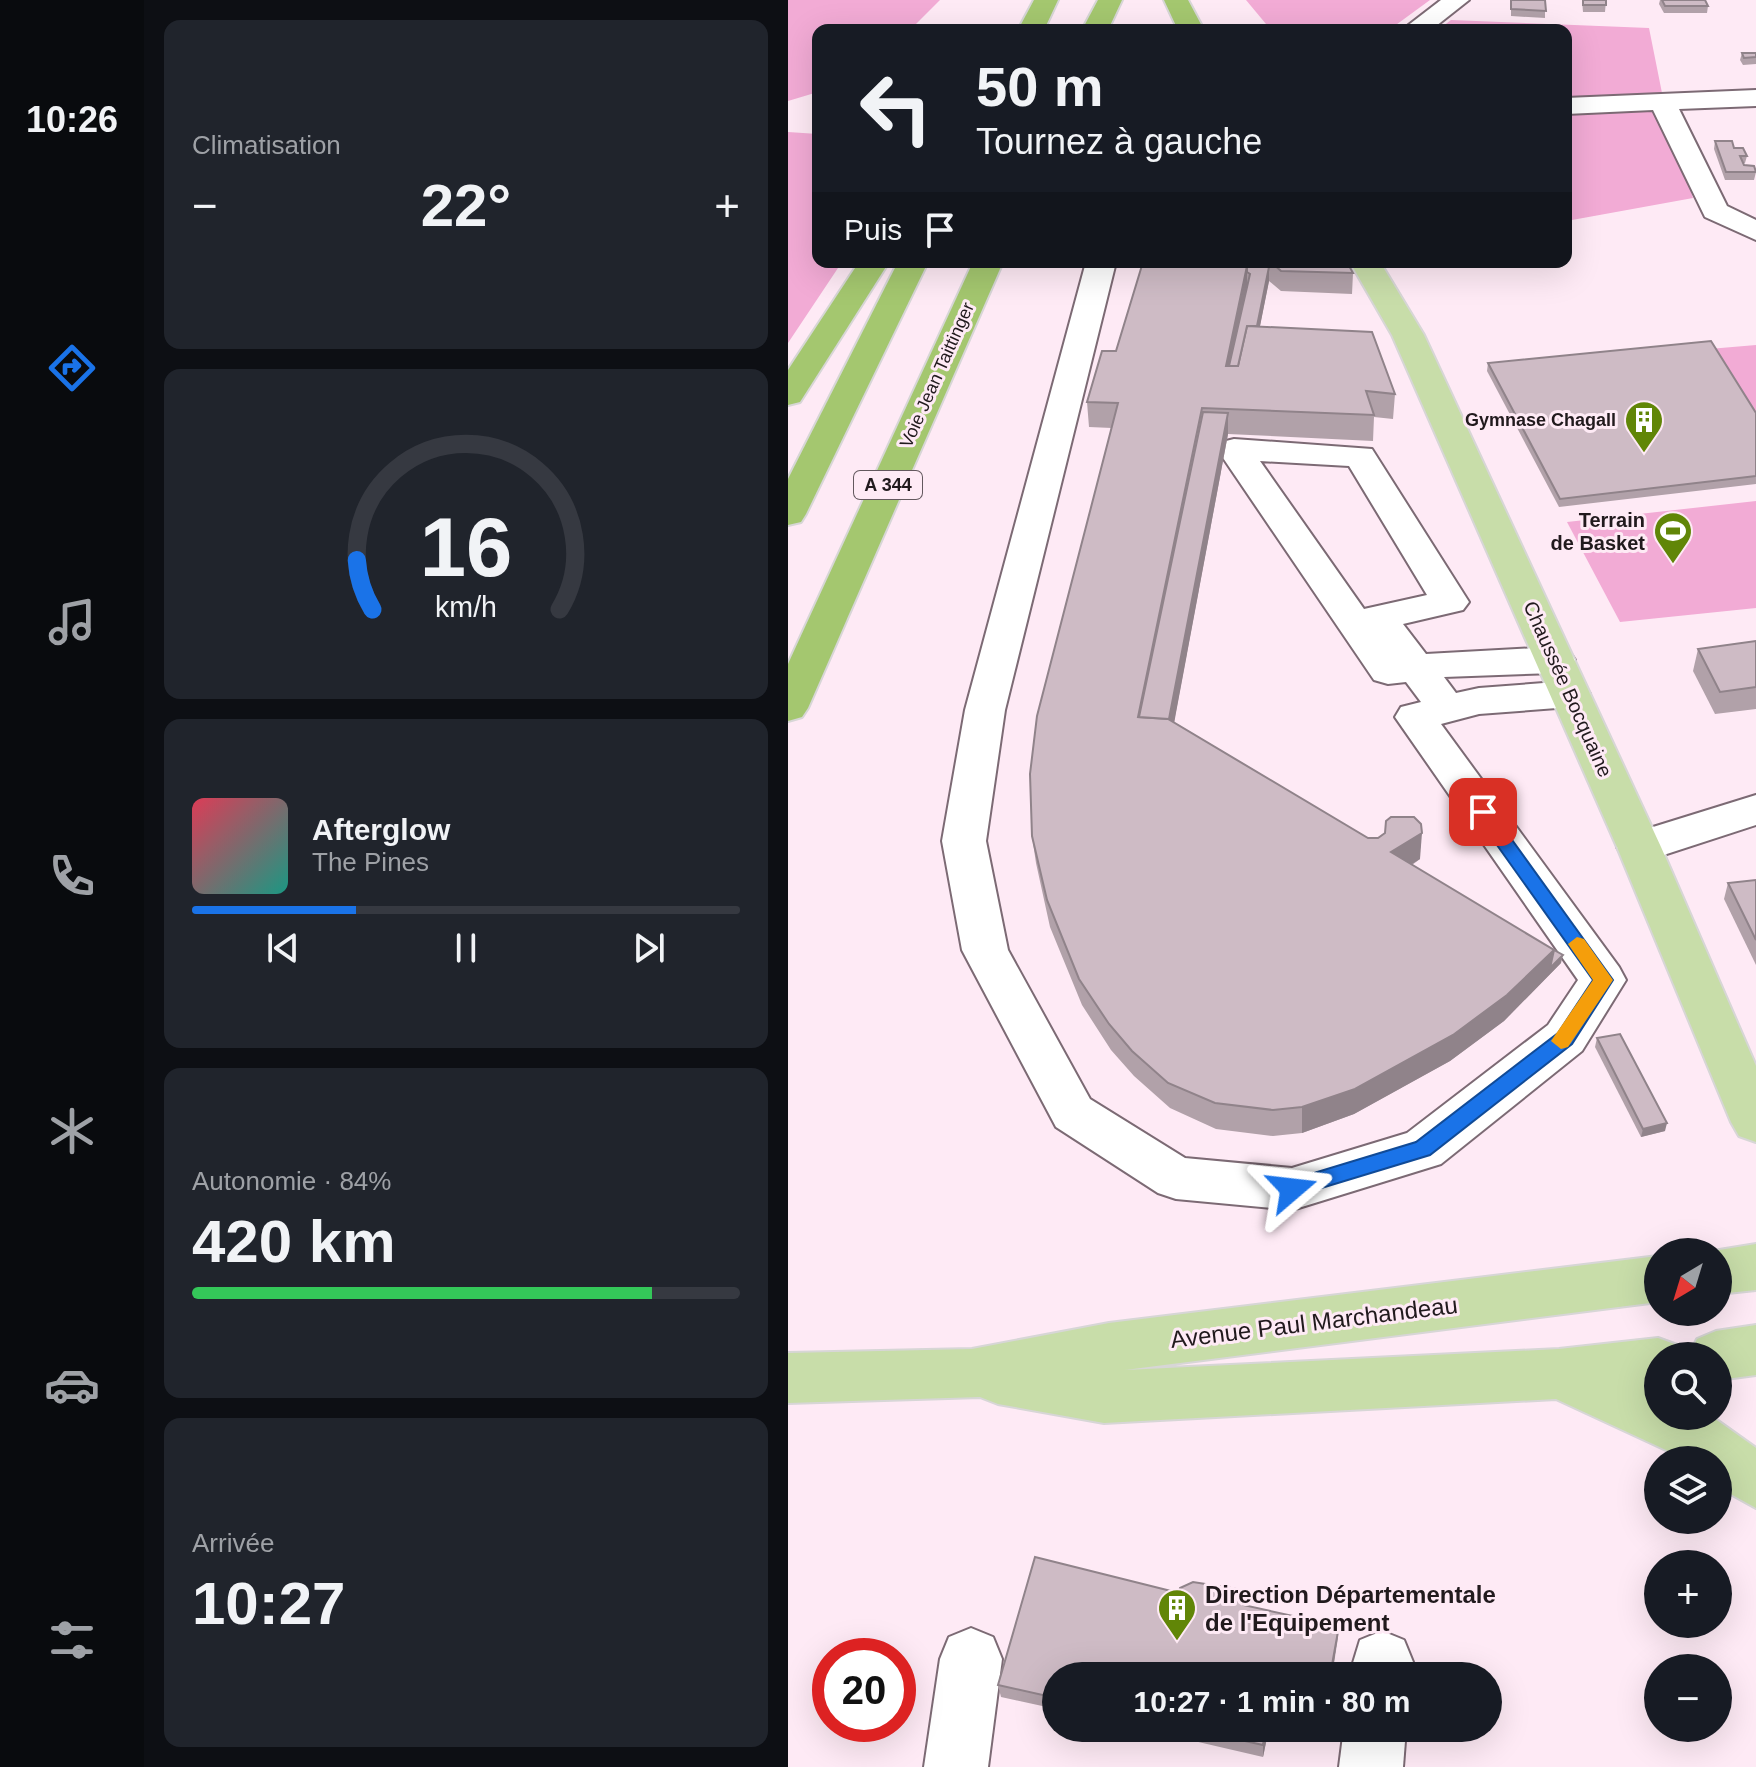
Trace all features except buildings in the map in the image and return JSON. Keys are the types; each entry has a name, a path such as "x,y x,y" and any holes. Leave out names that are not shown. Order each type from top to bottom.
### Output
{"highway":[{"path":"1034,24 1046,0"},
{"path":"1098,24 1110,0"},
{"path":"1176,0 1188,24"},
{"path":"788,395 870,268"},
{"path":"788,514 910,268"},
{"name":"Voie Jean Taittinger","path":"788,708 985,268"}],"main road":[{"name":"Chaussée Bocquaine","path":"1369,268 1408,335 1639,847 1756,1122"},
{"path":"1732,1270 1756,1267"},
{"name":"Avenue Paul Marchandeau","path":"788,1378 972,1374 1109,1348 1644,1281"},
{"path":"1732,1354 1756,1350"},
{"name":"Avenue Paul Marchandeau","path":"972,1374 1104,1397 1559,1374 1644,1365"},
{"path":"1559,1374 1686,1431 1756,1481"}],"street":[{"path":"1423,24 1457,0"},
{"path":"1572,106 1756,98"},
{"path":"1663,104 1715,211 1756,231"},
{"path":"1099,268 985,710 964,841 985,950 1073,1113 1176,1178 1292,1189 1423,1149 1565,1038 1603,980 1415,717 1520,696 1562,677"},
{"path":"1447,709 1419,668 1378,617 1450,602 1360,456 1234,449 1388,671 1419,668 1458,661 1562,677"},
{"path":"1639,847 1756,810"},
{"path":"956,1767 971,1659"},
{"path":"1371,1767 1374,1742"}],"shaded area":[{"path":"788,0 940,0 916,24 812,24 812,94 788,101"},
{"path":"1246,0 1430,0 1397,24 1266,24"},
{"path":"1451,20 1550,24 1446,24"},
{"path":"1572,25 1649,28 1663,98 1572,100"},
{"path":"1666,109 1693,198 1572,220 1572,110"},
{"path":"788,132 812,134 812,268 838,268 788,343"},
{"path":"1756,345 1756,424 1709,349"},
{"name":"Terrain de Basket","path":"1756,501 1756,608 1620,622 1567,522"}],"slow traffic":[{"path":"1561,1041 1603,980 1577,944"}],"place":[{"name":"Gymnase Chagall","path":"1644,454"},
{"name":"Terrain de Basket","path":"1673,565"},
{"name":"Direction Départementale de l'Equipement","path":"1177,1642"}],"route":[{"path":"1292,1189 1423,1149 1565,1038 1603,980 1483,812"}]}
